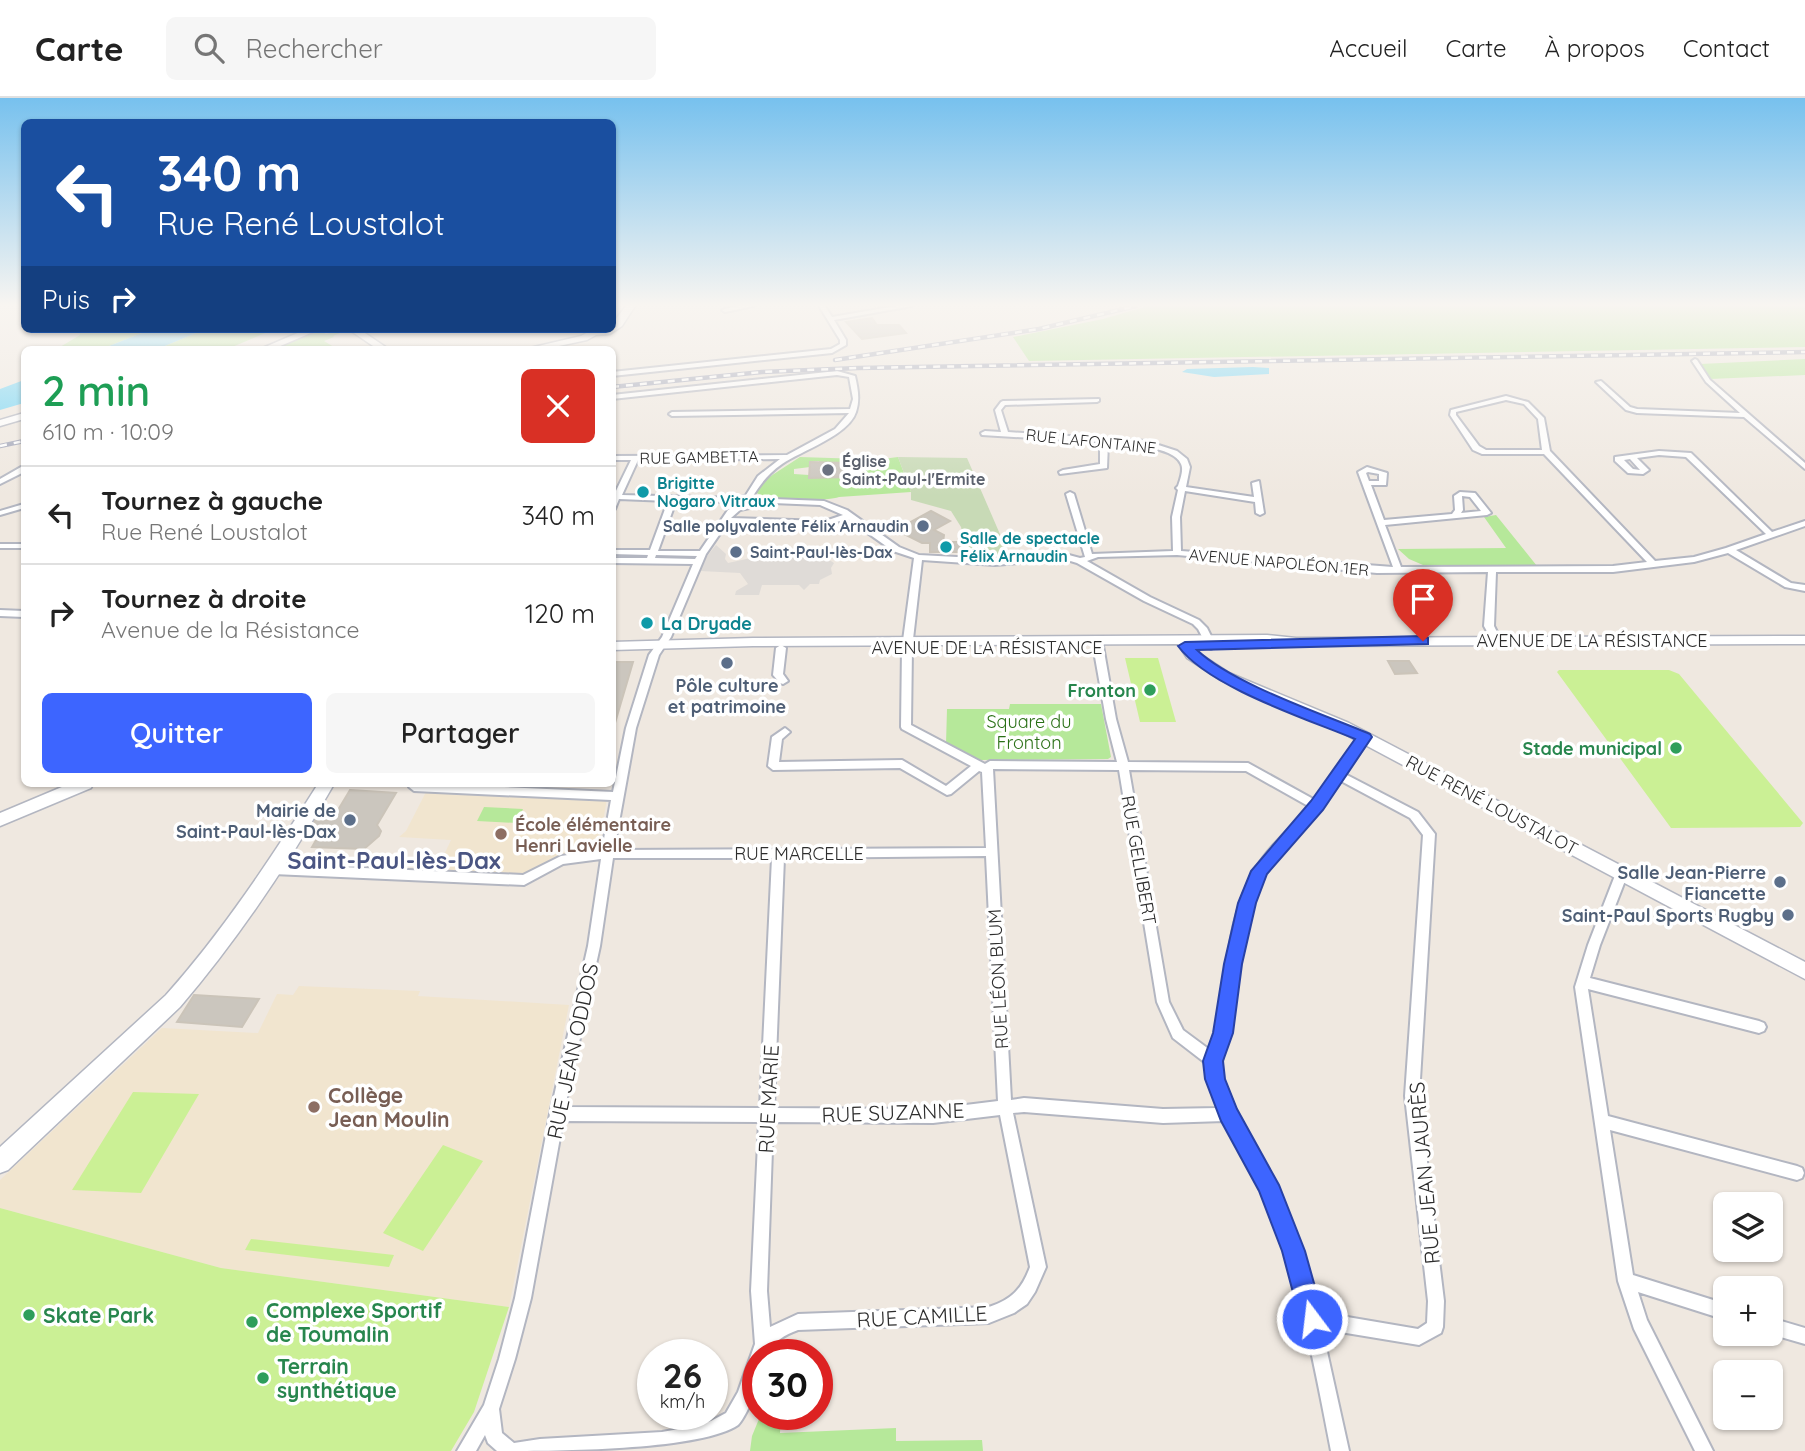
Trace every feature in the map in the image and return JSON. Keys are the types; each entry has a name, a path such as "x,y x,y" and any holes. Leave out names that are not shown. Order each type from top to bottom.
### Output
{"main road":[{"path":"0,423 21,417"},
{"name":"AVENUE DE LA RÉSISTANCE","path":"616,646 1098,643 1271,646 1296,642 1805,640"},
{"name":"RUE RENÉ LOUSTALOT","path":"1184,643 1200,662 1240,684 1365,737 1805,971"},
{"name":"AVENUE DE LA RÉSISTANCE","path":"679,645 706,648 907,645"},
{"path":"0,820 78,787"},
{"path":"0,1162 173,1002 219,947 273,869 324,787"}],"street":[{"path":"616,374 667,369"},
{"path":"1700,369 1707,380 1743,415 1805,467"},
{"path":"616,397 742,381 837,373 852,376 856,392 855,411 850,421 835,433 785,457 758,480 749,497 738,504"},
{"path":"1599,382 1628,409 1743,415"},
{"path":"1546,452 1492,453 1479,450 1453,415 1453,411 1506,398 1519,400 1541,418 1546,452 1654,565"},
{"path":"1005,433 998,410 1003,403 1097,400"},
{"path":"671,414 855,411"},
{"name":"RUE LAFONTAINE","path":"985,433 1104,440 1159,446 1174,453 1184,461 1186,467 1176,517 1177,553"},
{"path":"1063,472 1104,466 1104,440"},
{"path":"1788,452 1805,451"},
{"path":"1631,456 1676,453 1688,455 1771,535"},
{"path":"616,495 636,457"},
{"name":"RUE GAMBETTA","path":"616,458 785,457"},
{"path":"0,482 21,471"},
{"path":"1256,483 1256,500 1260,513"},
{"path":"1367,483 1398,570"},
{"path":"1180,488 1256,500"},
{"path":"1070,494 1084,559 1147,599 1196,622 1209,643"},
{"path":"616,497 738,504 750,508 773,501 808,501 832,507 896,549 918,557 907,645 906,727 983,768"},
{"path":"749,497 756,500 756,504"},
{"path":"651,557 673,499"},
{"name":"RUE JEAN ODDOS","path":"466,1451 491,1409 508,1359 523,1298 557,1114 594,946 607,854 631,728 660,646 700,558 738,504"},
{"path":"0,513 21,507"},
{"path":"726,520 825,523 849,516"},
{"path":"1381,523 1455,516"},
{"name":"AVENUE NAPOLÉON 1ER","path":"918,557 995,562 1051,555 1084,559 1177,553 1398,570 1613,569 1654,565 1729,550 1805,523"},
{"path":"0,546 21,546"},
{"path":"1729,550 1788,585 1805,588"},
{"path":"616,553 651,557"},
{"path":"616,560 700,558"},
{"path":"1492,571 1489,626 1496,640"},
{"path":"0,613 21,613"},
{"name":"RUE GELLIBERT","path":"1098,643 1111,719 1123,764 1163,1002 1178,1034 1213,1061"},
{"path":"781,648 778,675 783,681"},
{"path":"785,732 777,737 773,766 902,764 947,791 983,768 997,764 1248,767 1317,806"},
{"path":"1340,1451 1312,1319 1294,1251 1268,1185 1228,1114 1215,1079 1213,1061 1223,1033 1233,964 1247,903 1259,871 1317,806 1365,737"},
{"name":"RUE LÉON BLUM","path":"983,768 991,852 1005,1107"},
{"name":"RUE JEAN JAURÈS","path":"1312,1319 1419,1337 1435,1327 1436,1301 1412,1096 1429,834 1415,815 1339,775"},
{"path":"414,787 617,796"},
{"name":"RUE MARCELLE","path":"273,869 524,880 561,860 607,854 991,852"},
{"name":"RUE MARIE","path":"760,1339 759,1291 778,853"},
{"path":"1622,873 1594,945 1583,982 1601,1121 1626,1282 1640,1324 1704,1451"},
{"path":"1583,982 1759,1027"},
{"name":"RUE SUZANNE","path":"557,1114 933,1116 1024,1105 1163,1116 1228,1114"},
{"name":"RUE CAMILLE","path":"769,1339 776,1329 798,1322 989,1315 1014,1307 1029,1290 1038,1267 1005,1107"},
{"path":"1601,1121 1797,1173"},
{"path":"1626,1282 1713,1308"},
{"path":"1783,1330 1805,1336"},
{"path":"491,1409 494,1437 512,1451 676,1450 715,1438 733,1418 742,1396"}],"shaded area":[{"path":"716,545 726,554 728,563 760,556 769,550 817,552 834,563 832,574 820,580 819,584 810,584 804,590 799,585 762,585 759,595 735,595 736,591 748,584 740,573 700,571 704,560"},
{"name":"École élémentaire Henri Lavielle","path":"427,790 607,798 599,847 595,851 531,875 435,874 451,840 399,837 406,831"},
{"name":"Collège Jean Moulin","path":"299,986 420,991 418,996 569,1005 509,1307 221,1268 0,1208 0,1180 162,1028 258,1033 277,994 293,995"}],"green space":[{"path":"1703,369 1805,369 1805,375 1710,379"},
{"path":"800,457 866,461 898,457 911,492 796,500 761,495 755,492 757,485","holes":["819,461 820,464 863,466 864,473 809,478 809,475 794,474 794,469 810,467 810,462"]},
{"path":"898,457 967,458 1009,555 967,554 961,527 951,511 911,500 911,492"},
{"path":"1496,515 1537,566 1430,568 1409,559 1398,549 1506,548 1484,517"},
{"name":"Fronton","path":"1125,658 1158,658 1176,722 1140,722"},
{"name":"Stade municipal","path":"1669,670 1679,674 1803,823 1800,827 1671,828 1557,672"},
{"name":"Square du Fronton","path":"1010,704 1101,704 1111,757 977,760 946,744 947,709 1009,709"},
{"path":"484,807 523,809 517,823 477,821"},
{"path":"133,1092 199,1094 141,1193 72,1190"},
{"path":"443,1145 483,1161 423,1251 383,1233"},
{"name":"Complexe Sportif de Toumalin","path":"0,1208 221,1268 509,1307 474,1412 451,1451 0,1451"},
{"path":"251,1239 394,1255 389,1267 245,1250"},
{"path":"896,1428 896,1441 982,1440 983,1451 750,1451 754,1430 780,1430 780,1433"}],"water":[{"path":"1187,369 1269,369 1269,374 1214,377 1182,372"},
{"path":"21,381 21,404 0,410 0,389"}],"building":[{"name":"Église Saint-Paul-l'Ermite","path":"810,462 848,463 848,477 809,478"},
{"path":"931,511 950,521 934,530 944,535 943,542 961,542 962,552 930,552 930,543 922,543 896,530"},
{"path":"1388,661 1409,661 1417,673 1395,674"},
{"path":"616,662 633,662 616,720"},
{"name":"Mairie de Saint-Paul-lès-Dax","path":"350,790 396,793 377,825 381,831 379,836 364,849 312,847 319,835 313,834 316,830 310,830 316,819 332,820"},
{"path":"194,995 259,999 242,1027 177,1022"}],"railway":[{"path":"616,387 762,372 831,369"},
{"path":"0,446 21,442"}],"place":[{"name":"Église Saint-Paul-l'Ermite","path":"828,470"},
{"name":"Brigitte Nogaro Vitraux","path":"643,492"},
{"name":"Salle polyvalente Félix Arnaudin","path":"923,526"},
{"name":"Salle de spectacle Félix Arnaudin","path":"946,547"},
{"name":"Saint-Paul-lès-Dax","path":"736,552"},
{"name":"La Dryade","path":"647,623"},
{"name":"Pôle culture et patrimoine","path":"727,663"},
{"name":"Fronton","path":"1150,690"},
{"name":"Stade municipal","path":"1676,748"},
{"name":"Mairie de Saint-Paul-lès-Dax","path":"350,820"},
{"name":"École élémentaire Henri Lavielle","path":"501,834"},
{"name":"Salle Jean-Pierre Fiancette","path":"1780,882"},
{"name":"Saint-Paul Sports Rugby","path":"1788,915"},
{"name":"Collège Jean Moulin","path":"314,1107"},
{"name":"Skate Park","path":"29,1315"},
{"name":"Complexe Sportif de Toumalin","path":"252,1322"},
{"name":"Terrain synthétique","path":"263,1378"}],"district":[{"name":"Saint-Paul-lès-Dax","path":"394,860"}],"route":[{"path":"1312,1319 1294,1251 1268,1185 1250,1148 1228,1114 1215,1079 1213,1061 1223,1033 1233,964 1247,903 1259,871 1317,806 1365,737 1224,676 1200,662 1185,646 1423,641"}]}
